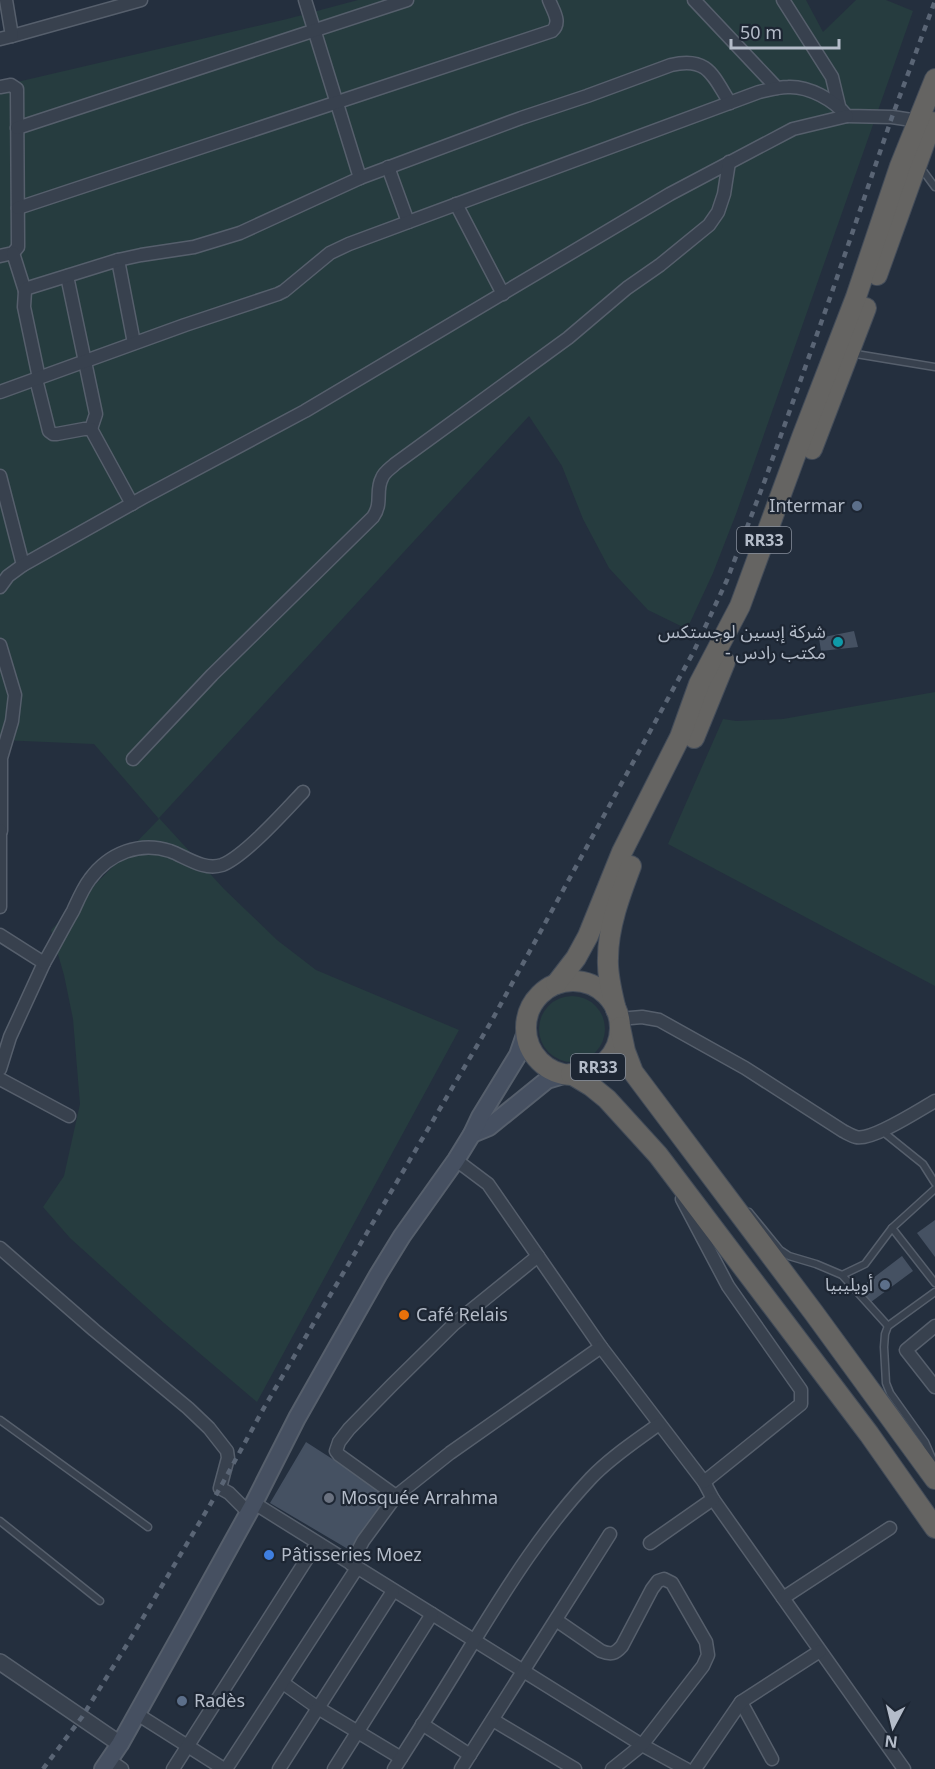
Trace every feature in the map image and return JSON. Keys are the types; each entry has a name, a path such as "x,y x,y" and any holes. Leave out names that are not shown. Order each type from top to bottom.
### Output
{"highway":[{"name":"RR33","path":"929,119 900,166 856,297 740,606 699,684 680,737 622,852 588,936 576,958 556,984 547,988 533,1003 529,1012 526,1032 529,1045 544,1065 569,1074 582,1074 602,1065 615,1048 618,1018 608,957 610,933 622,888 634,858 692,743 715,684 748,612 850,353 917,162 929,119 935,79"},
{"path":"556,984 570,981 584,982 597,988 608,998 618,1018 625,1051 633,1072 935,1479"},
{"path":"569,1074 591,1086 607,1099 658,1155 869,1434 935,1528"}],"main road":[{"name":"RR33","path":"111,1766 120,1744 251,1507 297,1418 402,1236 472,1134 518,1055 526,1032"},
{"name":"RR33","path":"472,1134 489,1127 547,1080 569,1074"}],"street":[{"path":"6,0 6,37 141,0"},
{"path":"305,0 360,178"},
{"path":"17,128 408,0"},
{"path":"18,208 552,31 558,21 549,0"},
{"path":"694,0 777,88"},
{"path":"783,0 832,77 843,111"},
{"path":"25,291 28,288 118,260 194,247 240,233 388,167 685,61 699,64 712,74 730,103"},
{"path":"0,87 11,85 17,88 18,208 18,247 13,254 0,256"},
{"path":"0,392 278,294 330,253 349,244 759,92 789,87 810,91 843,111 929,119"},
{"path":"0,587 8,576 23,565 305,411 614,226 794,129 843,111"},
{"path":"133,759 212,675 373,517 378,510 381,478 386,472 568,338 627,288 660,266 709,225 718,212 724,194 729,162"},
{"path":"388,167 408,222"},
{"path":"456,204 503,294"},
{"path":"13,254 25,291 24,307 49,431 57,434 92,429"},
{"path":"118,260 134,344"},
{"path":"67,276 96,414 92,429 132,504"},
{"path":"0,476 23,565"},
{"path":"0,645 15,695 12,721 1,758 0,907"},
{"path":"0,1069 5,1034 90,879 104,863 131,849 157,847 192,861 210,866 221,865 244,850 303,792"},
{"path":"0,934 44,963"},
{"path":"618,1018 642,1017 659,1020 746,1068 855,1137 866,1137 882,1130 935,1101"},
{"path":"0,1079 69,1116"},
{"path":"658,1155 728,1286 801,1390 801,1404 704,1482"},
{"path":"456,1160 488,1184 601,1347 704,1482 713,1499 904,1769"},
{"path":"0,1248 209,1428 227,1451 228,1458 220,1488 317,1543 642,1745 686,1769"},
{"path":"396,1496 339,1455 336,1451 339,1442 349,1429 454,1324 538,1256"},
{"path":"935,1326 906,1350 935,1387"},
{"path":"137,1714 225,1769 283,1683 354,1566 363,1541 396,1496 450,1453 601,1347"},
{"path":"283,1683 358,1732 397,1764 494,1607 565,1508 615,1455 659,1424"},
{"path":"650,1543 713,1499"},
{"path":"783,1598 890,1528"},
{"path":"463,1768 610,1534"},
{"path":"173,1769 317,1543"},
{"path":"556,1620 601,1651 608,1654 616,1653 652,1589 658,1581 664,1579 672,1583 706,1642 708,1655 703,1666 642,1745 612,1769"},
{"path":"279,1769 393,1591"},
{"path":"334,1769 432,1614"},
{"path":"695,1769 741,1702 820,1651"},
{"path":"0,1662 120,1744"},
{"path":"741,1702 772,1759"},
{"path":"493,1720 575,1769"},
{"path":"422,1724 470,1755"}],"lane":[{"path":"917,162 935,187"},
{"path":"850,353 935,367"},
{"path":"882,1130 923,1164 935,1183"},
{"path":"716,1184 751,1213 780,1250 789,1256 842,1275 888,1326"},
{"path":"842,1275 865,1264 892,1228 935,1189"},
{"path":"892,1228 935,1283"},
{"path":"935,1292 888,1326 884,1347 886,1383 890,1393 925,1442 935,1465"},
{"path":"0,1420 148,1527"},
{"path":"0,1521 100,1601"}],"green space":[{"path":"358,0 806,0 823,32 856,0 886,0 913,11 736,514 713,573 687,629 648,610 609,568 583,519 562,466 529,416 159,818 224,889 277,940 316,970 459,1030 257,1402 164,1323 70,1238 43,1207 64,1176 80,1104 73,1019 64,975 51,930 159,819 94,744 0,740 0,86 287,19"},
{"path":"935,692 935,986 668,844 723,719 736,721 783,719"},
{"path":"572,996 585,999 595,1006 602,1016 605,1029 602,1042 595,1052 585,1059 572,1062 559,1059 549,1052 542,1042 539,1029 542,1016 549,1006 559,999"}],"building":[{"name":"شركة إبسين لوجستكس - مكتب رادس","path":"854,631 858,647 821,651 819,638"},
{"path":"935,1220 935,1257 917,1233"},
{"path":"902,1256 913,1271 871,1302 860,1288"},
{"name":"Mosquée Arrahma","path":"306,1442 387,1494 353,1552 270,1503"}],"railway":[{"path":"43,1769 82,1717 220,1488 265,1406 491,1022 694,651 727,580 765,480 935,1"}],"place":[{"name":"Intermar","path":"857,506"},
{"name":"شركة إبسين لوجستكس - مكتب رادس","path":"838,642"},
{"name":"أويليبيا","path":"885,1285"},
{"name":"Café Relais","path":"404,1315"},
{"name":"Mosquée Arrahma","path":"329,1498"},
{"name":"Pâtisseries Moez","path":"269,1555"},
{"name":"Radès","path":"182,1701"}]}
